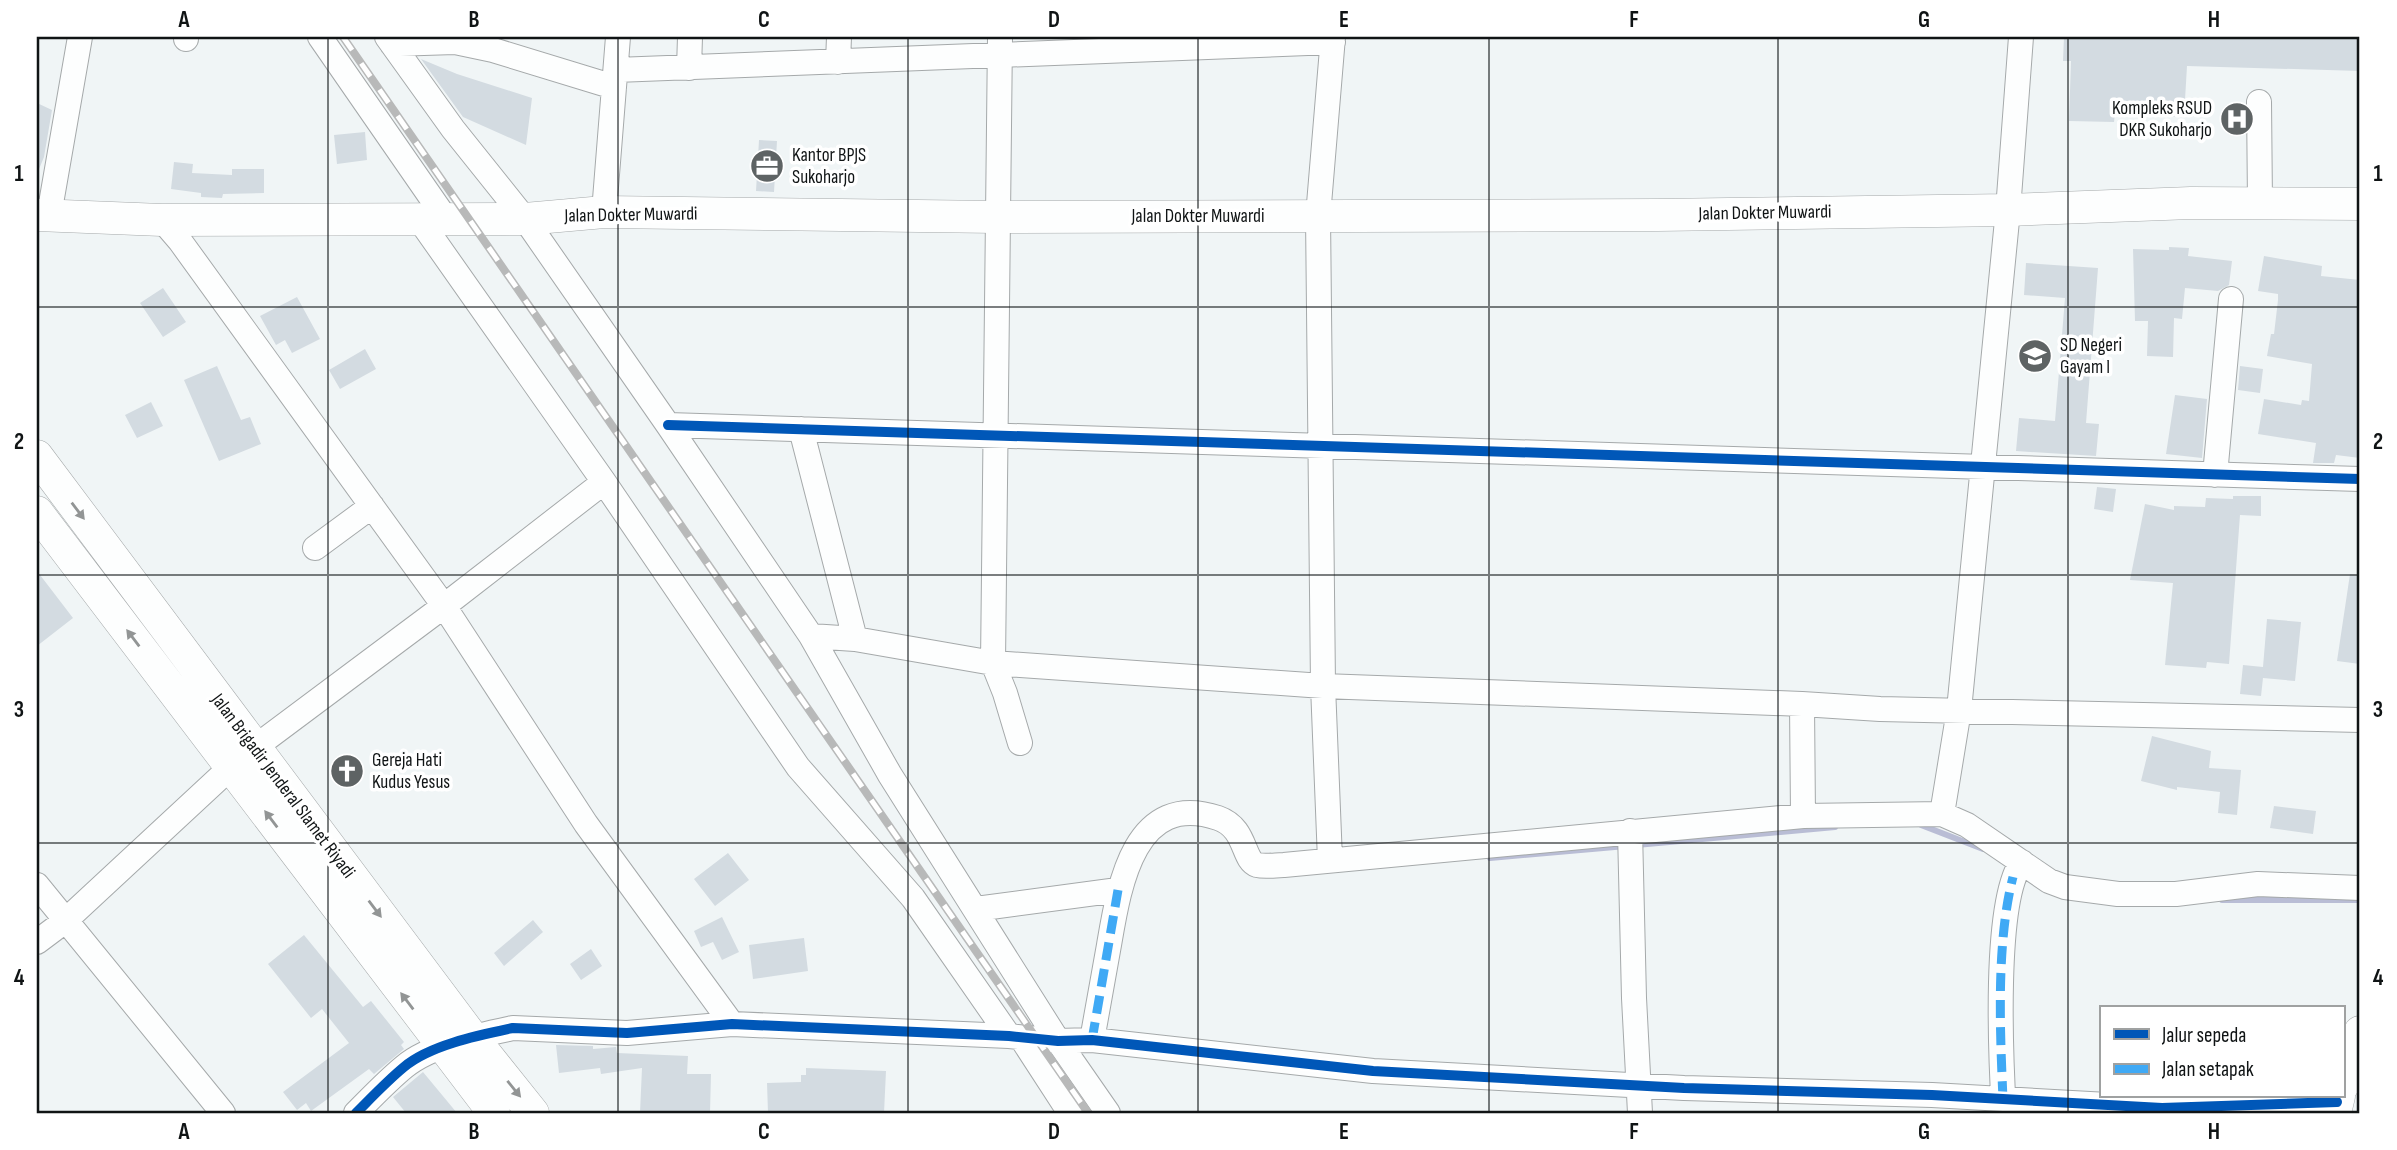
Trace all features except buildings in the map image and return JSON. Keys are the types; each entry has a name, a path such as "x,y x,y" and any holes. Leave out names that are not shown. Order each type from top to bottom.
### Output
{"main road":[{"name":"Jalan Dokter Muwardi","path":"43,215 162,220 524,219 604,212 998,217 1658,215 2008,210 2191,203 2360,204"},
{"name":"Jalan Brigadir Jenderal Slamet Riyadi","path":"37,456 243,757 325,867 443,1047 494,1113"},
{"name":"Jalan Brigadir Jenderal Slamet Riyadi","path":"37,512 243,757"},
{"name":"Jalan Brigadir Jenderal Slamet Riyadi","path":"325,867 473,1038 533,1113"},
{"path":"2344,1083 2360,1032"}],"street":[{"path":"43,215 80,37"},
{"path":"320,37 432,219 604,482 798,767 913,898 1070,1113"},
{"path":"604,212 618,37"},
{"path":"689,68 690,37"},
{"path":"838,62 839,37"},
{"path":"1942,814 1959,710 2008,210 2021,37"},
{"path":"390,41 455,42 615,79 689,68 838,62 999,46 1333,39 1318,216 1323,685 1330,860"},
{"path":"390,41 453,129 524,219 811,636 890,775 1058,1041 1108,1113"},
{"path":"999,46 993,663 1020,743"},
{"path":"2259,102 2260,203"},
{"path":"162,220 444,606 586,824 732,1024"},
{"path":"2215,475 2231,299"},
{"path":"668,425 2360,479"},
{"path":"801,429 855,639"},
{"path":"37,942 65,921 243,757 604,482"},
{"path":"315,548 372,506"},
{"path":"811,636 855,639 993,663 1323,685 1880,709 2360,720"},
{"path":"1802,704 1802,816"},
{"path":"1092,1040 1118,890 1132,854 1154,825 1167,817 1180,814 1206,815 1226,821 1236,829 1252,862 1257,865 1284,865 1630,841 1802,816 1942,814 1967,825 2018,869 2065,887 2118,894 2176,894 2258,884 2360,888"},
{"path":"1630,841 1640,1113"},
{"path":"2003,1106 2003,949 2007,901 2018,869"},
{"path":"37,885 223,1113"},
{"path":"976,908 1118,890"},
{"path":"356,1113 406,1065 443,1047 513,1028 627,1032 732,1024 1058,1041 1092,1040 1373,1070 1640,1084 1932,1104 2162,1111 2339,1099"}],"waterway":[{"path":"1921,825 1983,849"},
{"path":"1636,845 1835,827"},
{"path":"1490,858 1626,846"},
{"path":"2222,900 2358,900"}],"railway":[{"path":"343,37 1088,1113"}],"marked path":[{"path":"2003,1099 2000,1016 2002,958 2013,877"},
{"path":"1092,1040 1118,890"}],"cycle path":[{"path":"668,425 2360,479"},
{"path":"356,1113 391,1078 415,1059 441,1047 486,1034 513,1028 627,1033 732,1024 1009,1036 1058,1041 1092,1040 1373,1071 1684,1088 1932,1095 2162,1108 2337,1102"}],"place":[{"name":"Kompleks RSUD DKR Sukoharjo","path":"2237,119"},
{"name":"Kantor BPJS Sukoharjo","path":"767,166"},
{"name":"SD Negeri Gayam I","path":"2035,356"},
{"name":"Gereja Hati Kudus Yesus","path":"347,771"}]}
